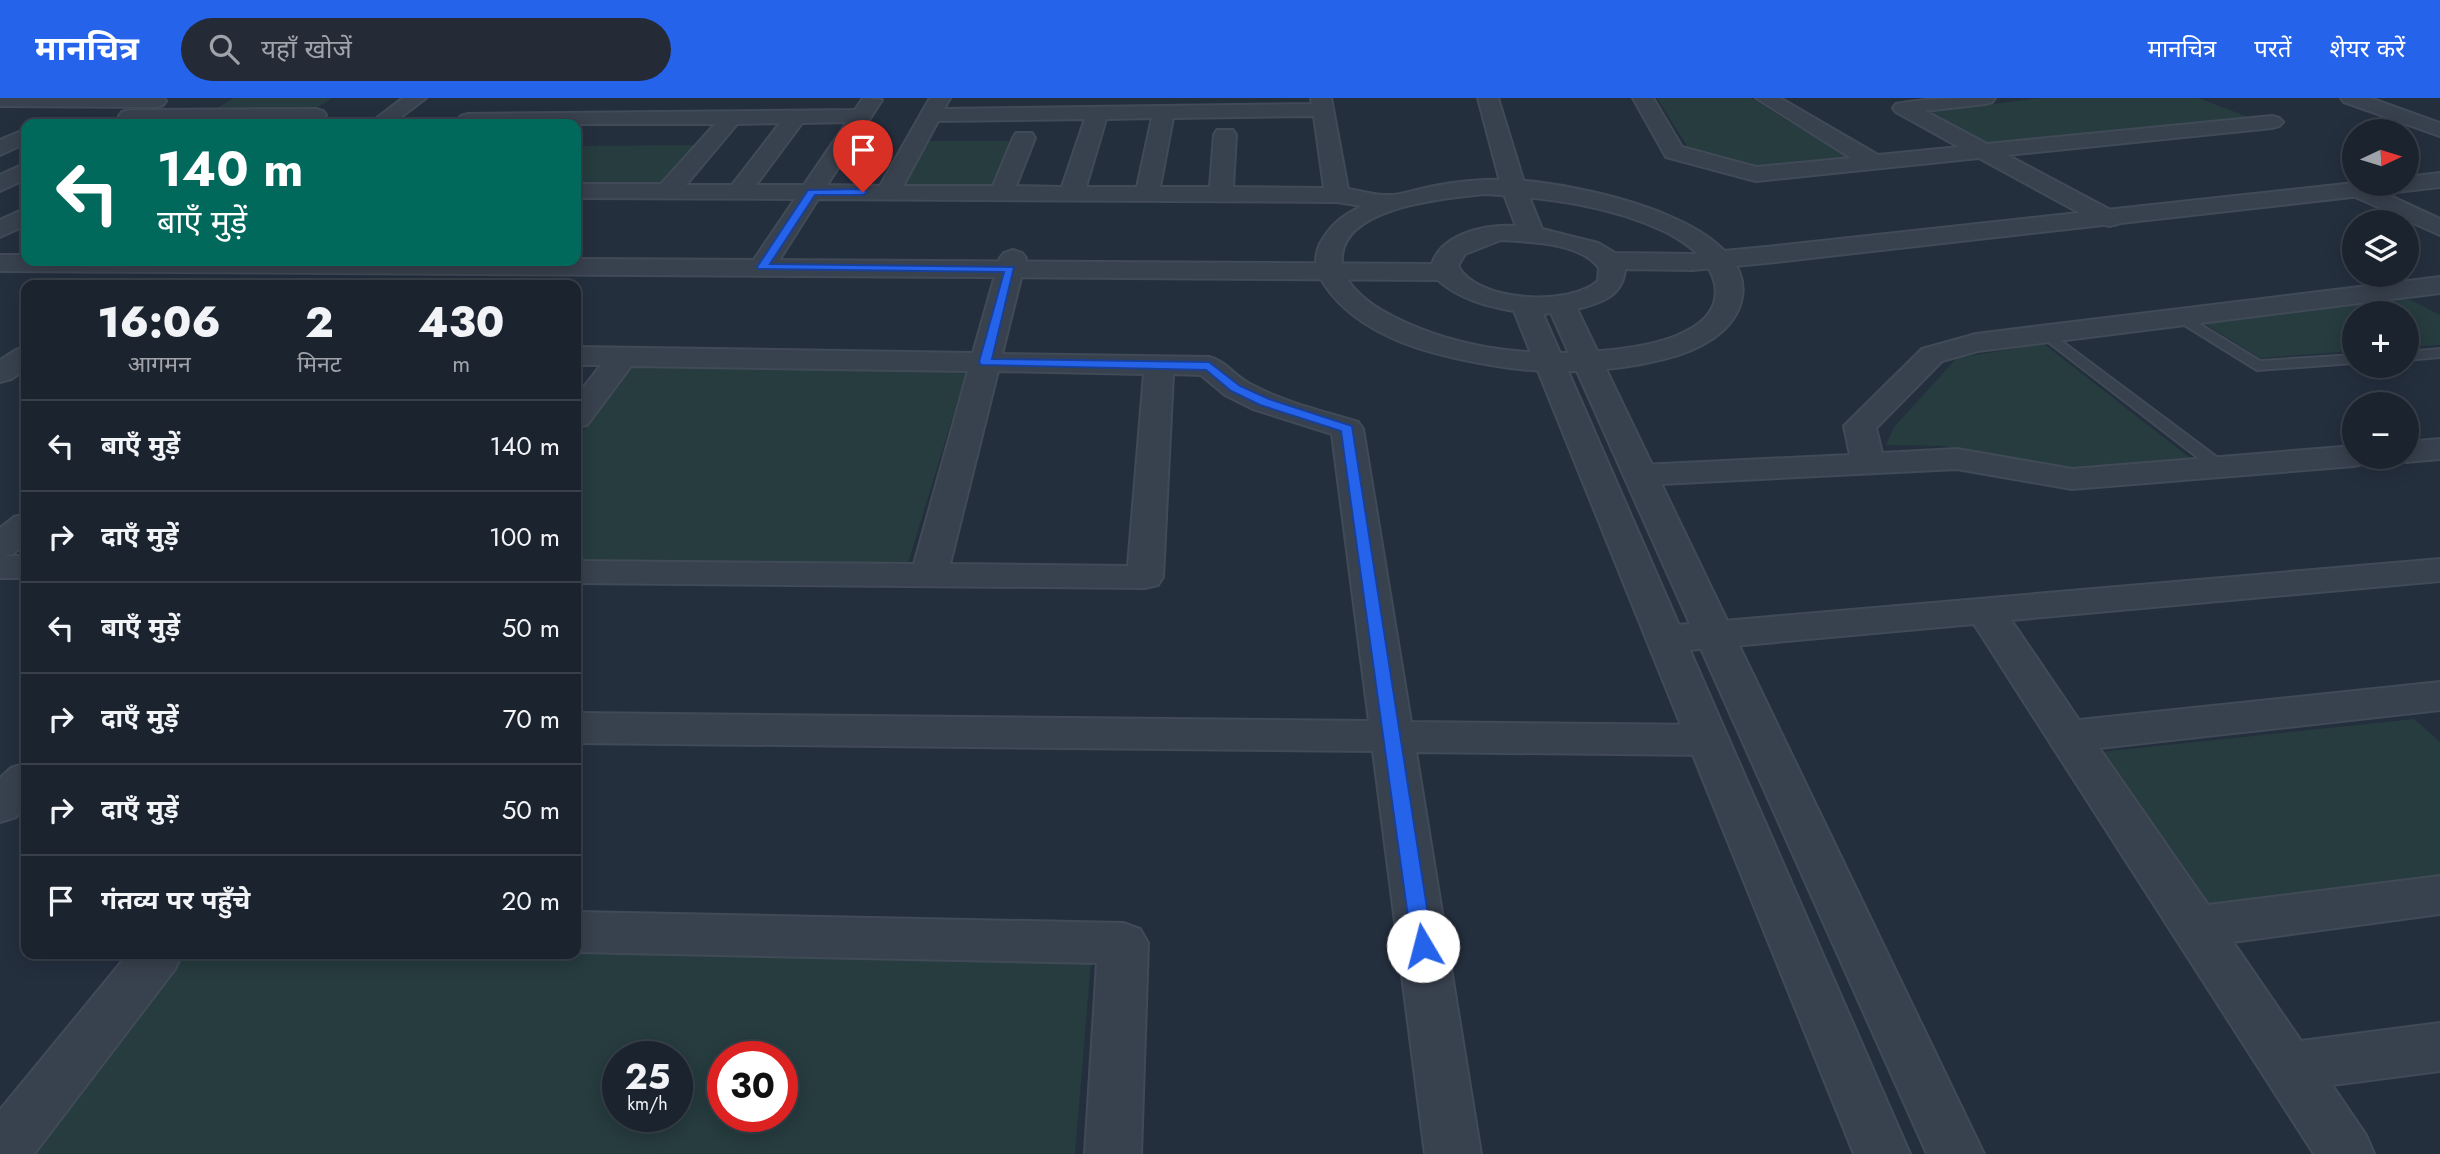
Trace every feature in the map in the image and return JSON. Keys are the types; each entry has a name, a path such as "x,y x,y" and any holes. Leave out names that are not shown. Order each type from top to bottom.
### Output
{"street":[{"path":"196,115 226,98"},
{"path":"386,119 416,98"},
{"path":"469,119 497,98"},
{"path":"1488,98 1514,188 1531,233"},
{"path":"1643,98 1674,152 1756,174 2272,122 2235,107"},
{"path":"1766,98 1874,162"},
{"path":"1985,98 1903,108 2109,219"},
{"path":"2351,98 2440,130"},
{"path":"0,100 159,100"},
{"path":"123,119 159,100"},
{"path":"55,119 93,101"},
{"path":"888,192 935,107 1097,113 1322,104 1338,195"},
{"path":"581,121 796,117 867,107"},
{"path":"766,261 867,107"},
{"path":"1147,194 1164,112"},
{"path":"1072,193 1097,113"},
{"path":"136,119 196,115 317,114"},
{"path":"739,191 796,117"},
{"path":"668,191 731,118"},
{"path":"0,122 21,125"},
{"path":"1302,134 1327,134"},
{"path":"1160,135 1251,135"},
{"path":"1221,194 1225,135"},
{"path":"0,148 21,136"},
{"path":"1002,193 1024,138"},
{"path":"997,139 1089,138"},
{"path":"917,139 944,139"},
{"path":"683,142 710,142"},
{"path":"0,186 21,173"},
{"path":"1483,174 1501,233"},
{"path":"1483,174 1514,188 1589,198 1641,212 1679,229 1705,246 1723,265 1732,292 1725,312 1702,334 1677,345 1642,355 1569,362 1489,356 1423,340 1377,319 1345,296 1329,265 1334,240 1349,223 1377,208 1483,174"},
{"path":"2419,184 2440,180"},
{"path":"0,186 21,188"},
{"path":"581,191 1338,195 1393,203"},
{"path":"2419,193 2440,192"},
{"path":"1723,265 2109,219 2357,196"},
{"path":"1610,268 1611,284 1600,293 1543,304 1479,294 1455,281 1446,266 1447,254 1462,242 1501,233 1531,233 1575,243 1610,268 1723,265 2359,196"},
{"path":"2370,196 2440,228"},
{"path":"0,230 21,218"},
{"path":"0,251 21,251"},
{"path":"581,254 766,261"},
{"path":"581,261 1446,266"},
{"path":"0,263 21,263"},
{"path":"929,575 1012,263"},
{"path":"329,280 346,266"},
{"path":"1868,463 1860,426 1932,355 1976,344 2440,285"},
{"path":"2405,290 2440,308"},
{"path":"1543,304 1569,362 1665,639 1882,1154"},
{"path":"0,353 21,354"},
{"path":"581,356 1209,366 1236,388 1264,402 1347,429 1453,1154"},
{"path":"581,411 623,356"},
{"path":"0,373 21,358"},
{"path":"1569,362 1641,475 1956,1154"},
{"path":"581,572 1145,577 1159,365"},
{"path":"2419,451 2440,449"},
{"path":"1641,475 1956,459 2072,479 2342,457"},
{"path":"0,546 21,528"},
{"path":"0,567 21,567"},
{"path":"1665,639 2440,570"},
{"path":"1985,611 2346,1154"},
{"path":"2068,736 2423,698 2440,728"},
{"path":"581,728 1708,740"},
{"path":"0,805 21,784"},
{"path":"2194,927 2440,895"},
{"path":"581,932 1123,943 1113,1154"},
{"path":"0,1154 153,959"},
{"path":"2288,1067 2440,1047"}],"lane":[{"path":"2183,318 2258,366 2342,360"},
{"path":"2048,335 2220,467"},
{"path":"2419,355 2440,353"}],"green space":[{"path":"234,98 332,98 309,113 210,112"},
{"path":"1657,98 1751,98 1848,158 1754,167 1689,149"},
{"path":"2040,98 2198,98 2254,119 1987,144 1925,113"},
{"path":"924,141 1019,141 999,189 898,188"},
{"path":"697,145 664,186 581,185 581,146"},
{"path":"2405,297 2413,301 2375,301"},
{"path":"2419,304 2440,315 2440,345 2419,346"},
{"path":"2342,306 2342,352 2260,358 2205,324"},
{"path":"2044,344 2194,461 2059,471 1944,446 1886,445 1894,427 1957,358"},
{"path":"633,364 967,370 908,563 581,561 581,434"},
{"path":"2414,719 2440,742 2440,877 2208,904 2101,752"},
{"path":"581,954 1091,962 1075,1154 29,1154 180,959 581,959"}],"route":[{"path":"863,192 812,192 762,267 1010,269 985,362 1209,366 1236,388 1264,402 1347,429 1423,946"}]}
